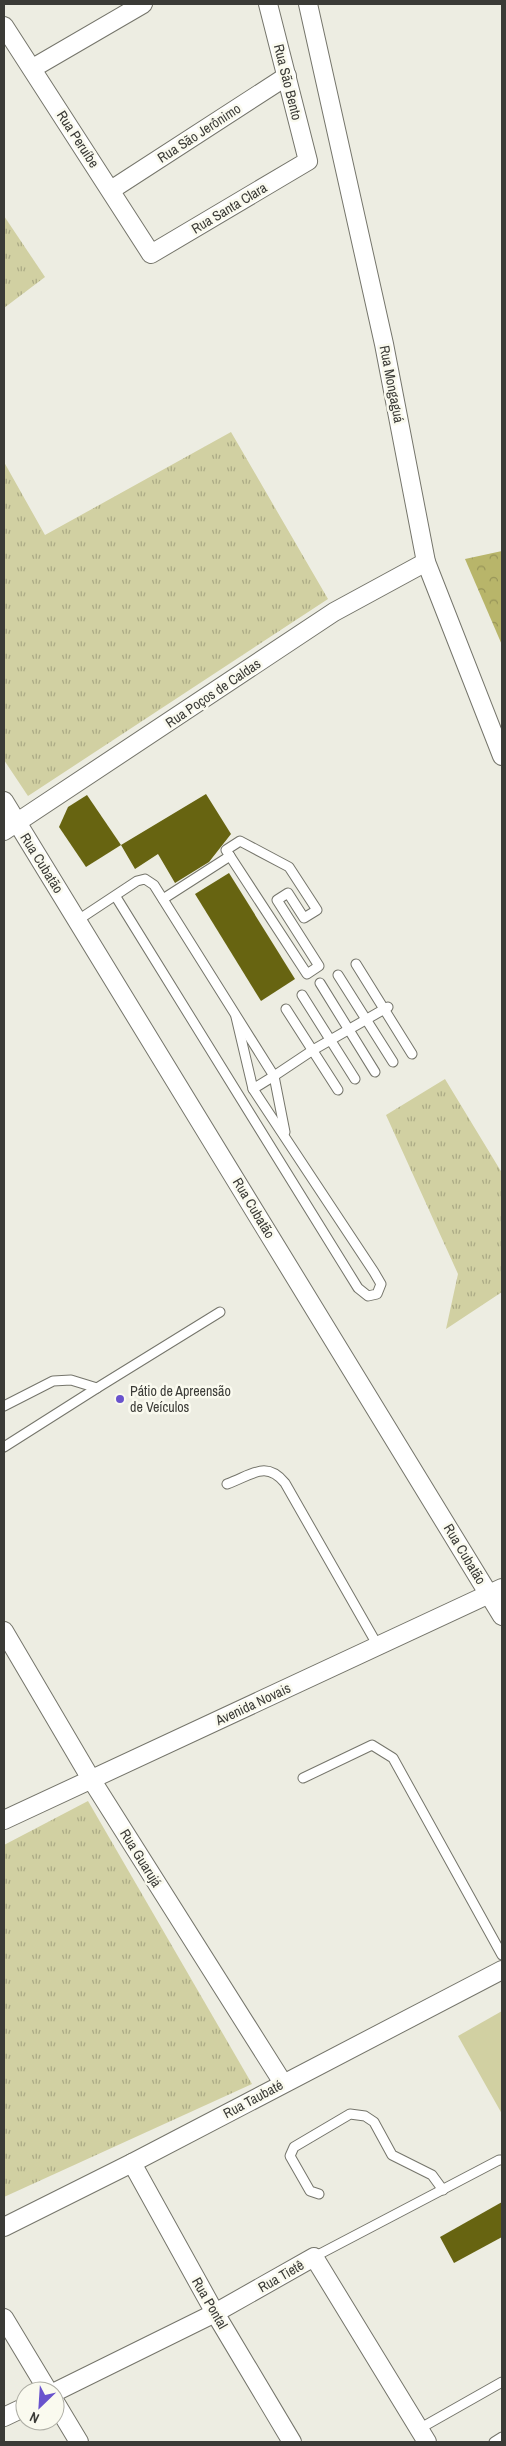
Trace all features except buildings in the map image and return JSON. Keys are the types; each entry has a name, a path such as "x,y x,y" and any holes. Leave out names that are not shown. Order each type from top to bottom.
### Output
{"street":[{"path":"33,68 142,4"},
{"name":"Rua São Bento","path":"268,4 308,161"},
{"name":"Rua Mongaguá","path":"308,4 384,344 426,562 502,756"},
{"name":"Rua Peruíbe","path":"4,26 33,68 151,254"},
{"name":"Rua São Jerônimo","path":"111,190 287,76"},
{"name":"Rua Santa Clara","path":"151,254 308,161"},
{"name":"Rua Poços de Caldas","path":"11,827 334,612 426,562"},
{"name":"Rua Cubatão","path":"4,801 11,827 78,920 496,1591 502,1616"},
{"name":"Avenida Novais","path":"4,1820 496,1591"},
{"name":"Rua Guarujá","path":"4,1631 91,1779 283,2083"},
{"name":"Rua Taubaté","path":"4,2227 132,2163 502,1970"},
{"name":"Rua Pontal","path":"132,2163 215,2313 292,2442"},
{"name":"Rua Tietê","path":"65,2387 215,2313 314,2257 423,2436"},
{"path":"4,2318 42,2381"},
{"path":"65,2419 79,2442"}],"lane":[{"path":"240,841 289,867 317,910 304,918 288,893 277,900 319,966 307,974 230,856 226,850 240,841"},
{"path":"163,899 230,856"},
{"path":"78,920 116,897 137,881 145,879 154,885 274,1076 286,1137"},
{"path":"116,897 358,1288 368,1296 377,1294 381,1284 374,1272 253,1089 234,1010"},
{"path":"356,964 412,1054"},
{"path":"338,974 392,1062"},
{"path":"320,983 375,1072"},
{"path":"302,996 355,1079"},
{"path":"253,1089 313,1050 385,1008"},
{"path":"286,1009 338,1090"},
{"path":"4,1447 220,1312"},
{"path":"4,1406 53,1381 71,1380 97,1388"},
{"path":"227,1484 267,1469 276,1472 285,1483 378,1646"},
{"path":"304,1778 372,1745 393,1758 502,1955"},
{"path":"319,2194 310,2191 290,2156 294,2147 350,2114 364,2116 374,2122 392,2155 432,2175 443,2190"},
{"path":"314,2257 502,2160"},
{"path":"423,2436 502,2382"},
{"path":"494,2442 502,2437"}],"green space":[{"path":"4,216 45,277 4,308"},
{"path":"231,432 328,599 28,796 4,760 4,462 45,535"},
{"path":"502,551 502,645 465,559"},
{"path":"445,1079 502,1173 502,1292 446,1329 458,1274 386,1115"},
{"path":"88,1801 252,2084 4,2197 4,1845"},
{"path":"502,2011 502,2114 458,2036"}],"place":[{"name":"Pátio de Apreensão de Veículos","path":"120,1399"}]}
